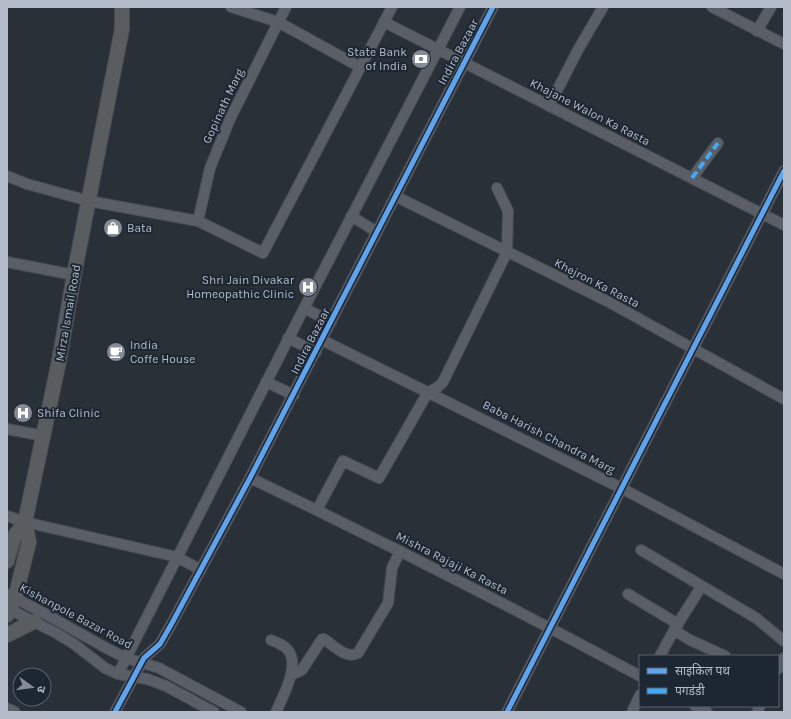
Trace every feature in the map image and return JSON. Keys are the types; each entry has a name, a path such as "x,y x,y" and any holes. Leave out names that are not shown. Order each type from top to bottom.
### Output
{"highway":[{"name":"Mirza Ismail Road","path":"9,605 28,542 25,522 44,436 122,29 122,7"},
{"path":"7,561 14,537 25,522"},
{"path":"7,635 35,622"}],"street":[{"path":"231,7 278,22 360,67"},
{"name":"Gopinath Marg","path":"198,221 210,168 230,119 286,7"},
{"path":"7,176 26,184 89,201 198,221 263,253 392,7"},
{"path":"118,674 288,338 460,7"},
{"name":"Indira Bazaar","path":"115,712 144,658 160,644 201,570 294,395 493,7"},
{"path":"549,106 579,48 603,7"},
{"path":"712,7 784,44"},
{"path":"757,31 771,7"},
{"name":"Khajane Walon Ka Rasta","path":"384,22 784,225"},
{"path":"692,178 718,143"},
{"path":"508,712 784,171"},
{"path":"317,510 343,460 379,478 428,392 438,388 443,382 507,252 508,211 497,188"},
{"name":"Khejron Ka Rasta","path":"395,196 606,301 784,399"},
{"path":"352,216 377,232"},
{"path":"7,262 74,275"},
{"path":"304,308 331,322"},
{"path":"288,338 316,352"},
{"name":"Baba Harish Chandra Marg","path":"322,340 623,489 784,574"},
{"path":"266,382 294,395"},
{"path":"7,429 44,436"},
{"name":"Mishra Rajaji Ka Rasta","path":"250,478 400,551 639,675"},
{"path":"7,516 25,522 177,557 201,570"},
{"path":"641,550 701,587 756,618 784,641"},
{"path":"291,675 302,670 322,639 348,655 358,653 388,603 392,568 400,551"},
{"path":"661,655 701,587"},
{"path":"628,594 676,627 690,640 723,655"},
{"path":"9,605 35,622 74,644 105,668 118,674 134,676 166,686 214,712"},
{"name":"Kishanpole Bazar Road","path":"9,605 126,658 159,668 241,712"},
{"path":"271,640 285,647 291,653 293,667 276,712"},
{"path":"779,667 784,658"},
{"path":"632,712 639,697"},
{"path":"697,707 707,712"},
{"path":"7,708 15,712"}],"marked path":[{"path":"692,178 718,143"}],"cycle path":[{"path":"115,712 144,658 160,644 250,478 493,7"},
{"path":"507,712 784,171"}],"place":[{"name":"State Bank of India","path":"421,59"},
{"name":"Bata","path":"113,228"},
{"name":"Shri Jain Divakar Homeopathic Clinic","path":"308,287"},
{"name":"India Coffe House","path":"116,352"},
{"name":"Shifa Clinic","path":"23,413"}]}
